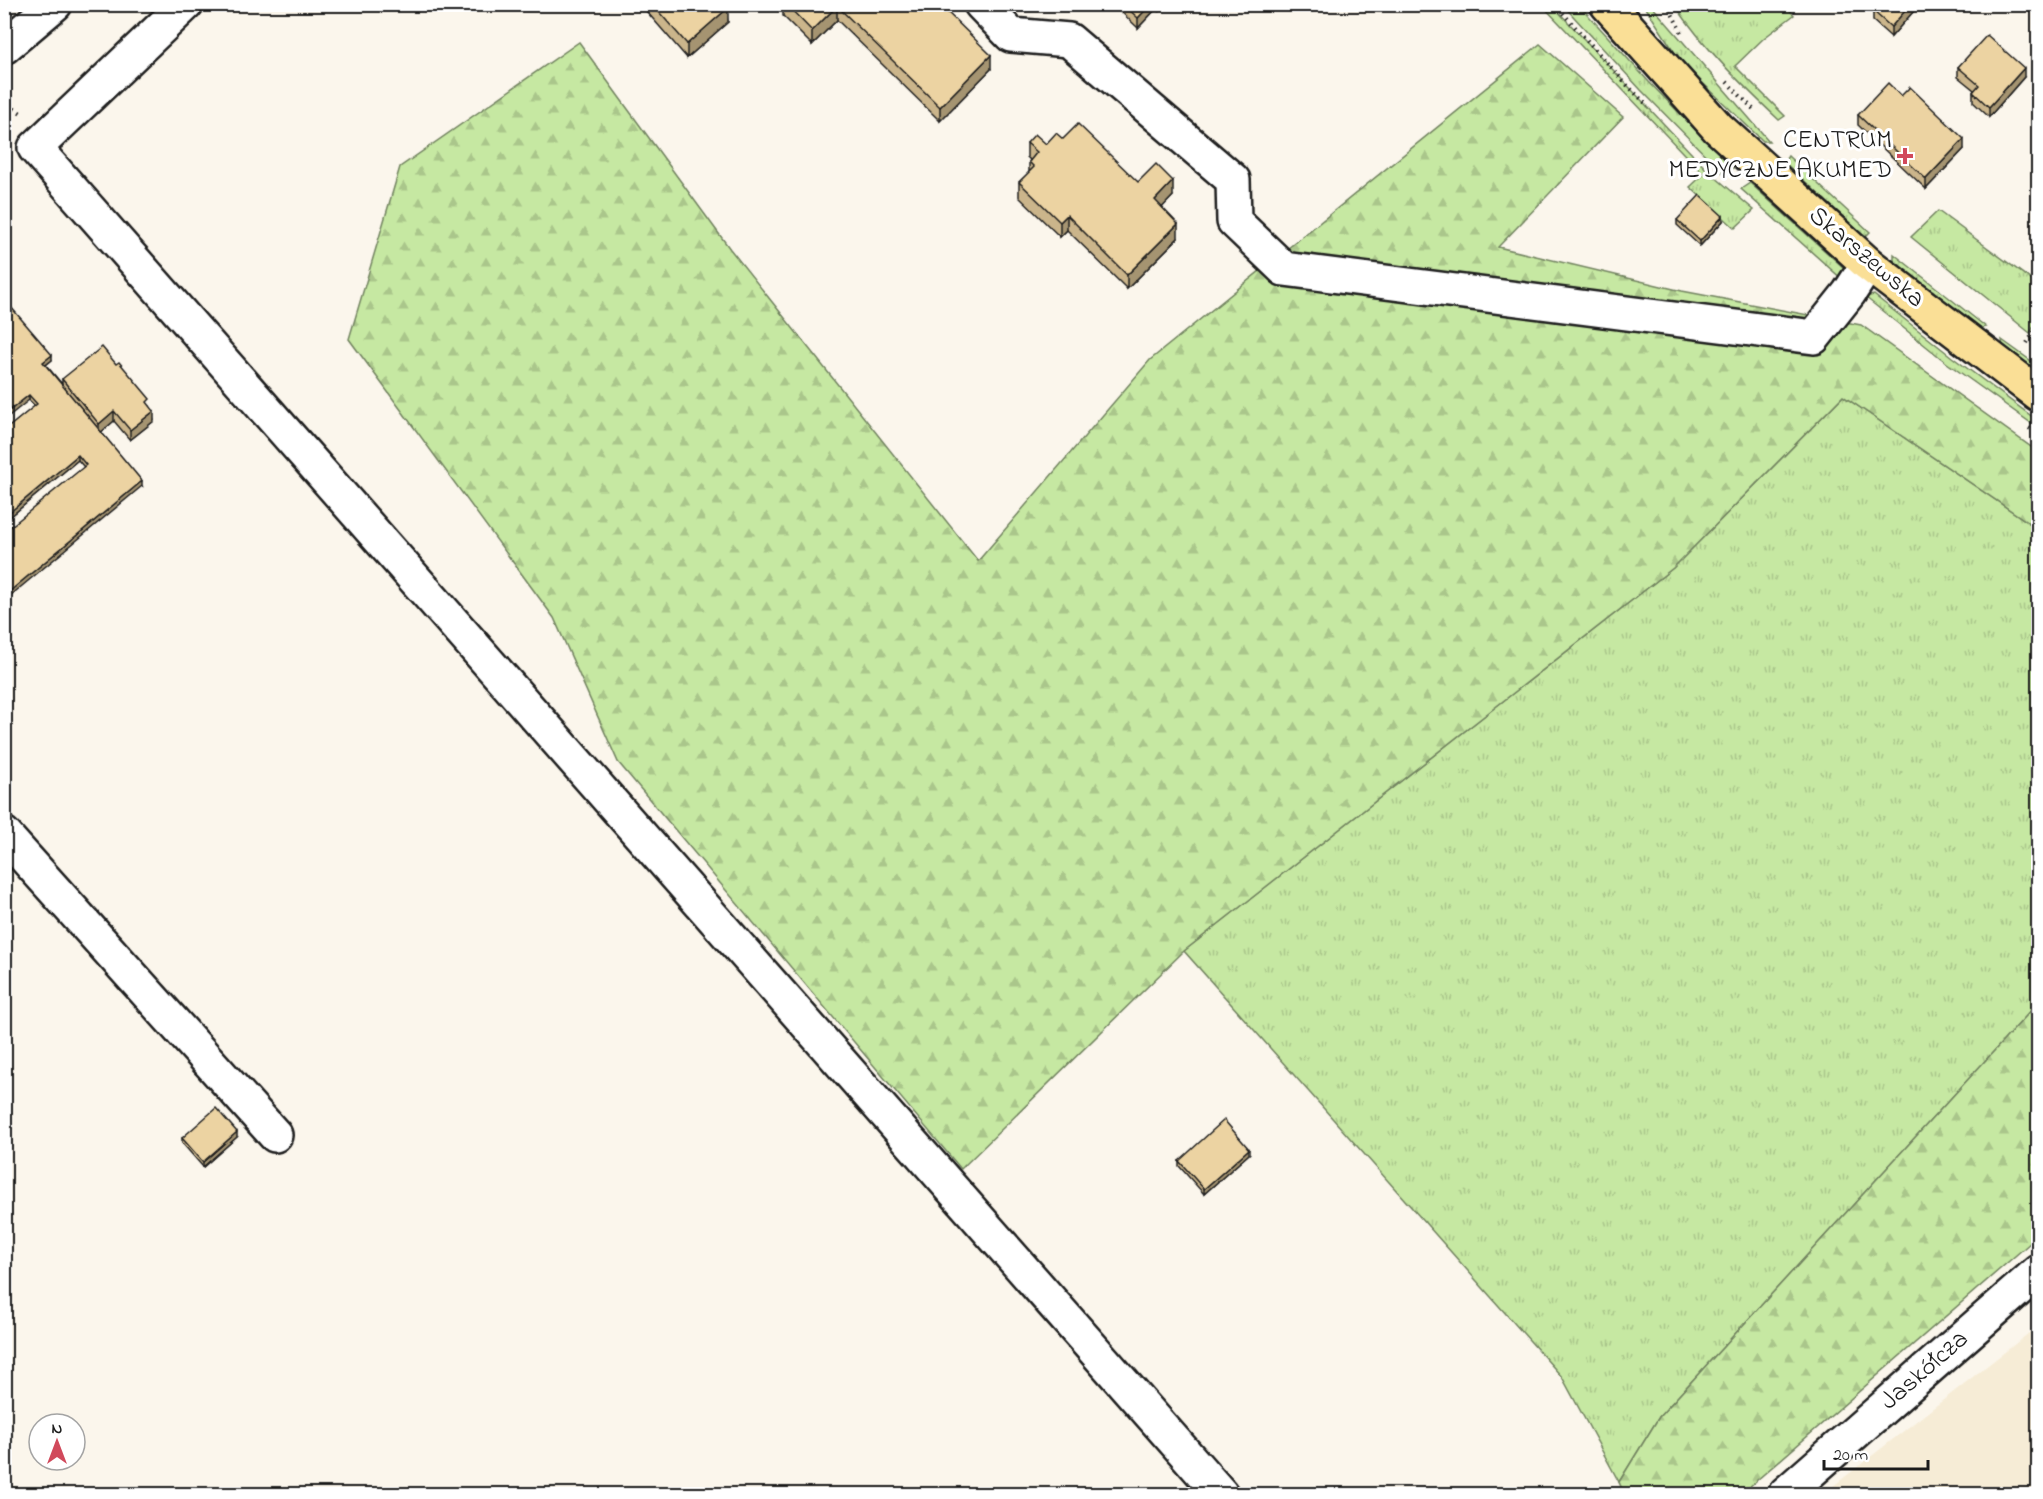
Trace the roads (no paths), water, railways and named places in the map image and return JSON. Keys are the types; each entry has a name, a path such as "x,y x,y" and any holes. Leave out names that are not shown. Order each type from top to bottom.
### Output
{"main road":[{"name":"Skarszewska","path":"1607,4 1718,128 1868,264 2038,394"}],"street":[{"path":"4,47 55,4"},
{"path":"186,4 34,148 1221,1494"},
{"path":"981,4 1011,35 1069,40 1233,180 1234,221 1284,269 1814,337 1849,293 1868,264"},
{"path":"4,834 275,1135"},
{"name":"Jaskółcza","path":"1785,1494 2038,1272"}],"place":[{"name":"CENTRUM MEDYCZNE AKUMED","path":"1905,156"}]}
